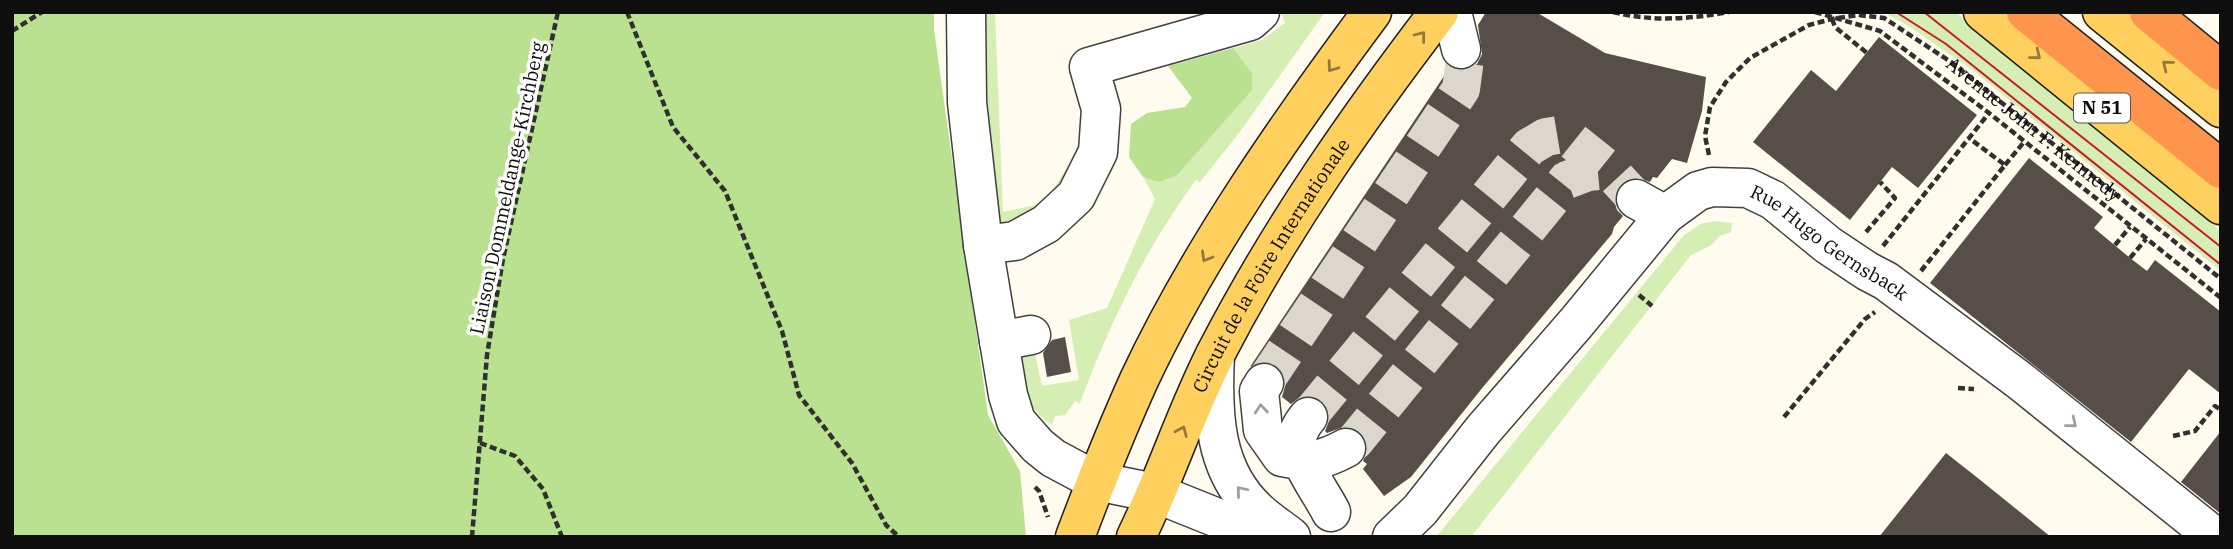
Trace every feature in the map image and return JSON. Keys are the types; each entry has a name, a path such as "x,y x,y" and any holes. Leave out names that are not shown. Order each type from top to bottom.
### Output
{"highway":[{"path":"2026,12 2221,169"},
{"path":"2059,12 2221,143"},
{"path":"2149,12 2221,71"}],"main road":[{"path":"1074,537 1140,379 1218,235 1314,92 1372,12"},
{"name":"Circuit de la Foire Internationale","path":"1139,536 1215,355 1245,298 1360,120 1439,12"},
{"name":"N 51","path":"1983,12 2221,205"},
{"path":"2102,12 2221,108"}],"street":[{"path":"966,12 967,102 983,245 1015,338 1008,396 1016,421 1038,446 1053,458 1096,481 1155,493 1259,537"},
{"path":"983,245 1015,241 1046,224 1076,196 1098,152 1101,108 1089,67 1250,22 1260,12"},
{"path":"1452,12 1461,49"},
{"name":"Rue Hugo Gernsback","path":"1392,537 1420,510 1483,430 1577,323 1651,207 1712,187 1748,188 1773,200 1828,245 1886,281 2019,380 2214,537"},
{"path":"1215,355 1213,405 1220,452 1233,482 1259,513 1291,537"},
{"path":"1264,383 1259,391 1263,430 1282,457 1328,454"},
{"path":"1308,417 1301,426 1297,442 1328,454"},
{"path":"1328,454 1334,524"},
{"path":"1096,481 1139,536"}],"path":[{"path":"12,31 42,12"},
{"name":"Liaison Dommeldange-Kirchberg","path":"472,537 487,355 502,259 558,12"},
{"path":"627,12 673,127 725,191 782,331 799,395 852,463 886,525 899,537"},
{"path":"1613,12 1632,17 1686,20 1729,12"},
{"path":"1815,12 1880,32 1989,113 2221,298"},
{"name":"Avenue John F. Kennedy","path":"1832,19 1858,15 1884,18 1951,62 2221,279"},
{"path":"1832,19 1835,27 1867,53"},
{"path":"1710,160 1705,136 1710,107 1726,82 1750,58 1766,48 1809,25 1832,19"},
{"path":"1880,250 1989,113"},
{"path":"1969,138 2005,165"},
{"path":"1915,278 2024,142"},
{"path":"1880,182 1895,198 1883,212"},
{"path":"2115,245 2130,227"},
{"path":"2130,258 2146,239"},
{"path":"1637,293 1652,306"},
{"path":"1784,417 1865,318 1877,310"},
{"path":"2173,436 2195,431 2216,406 2221,410"},
{"path":"480,443 515,456 543,489 562,537"}],"green space":[{"path":"12,12 934,12 934,30 988,415 1020,471 1026,537 12,537"},
{"path":"979,12 995,12 1003,212 1044,203 1071,162 1078,166 1058,199 1023,222 1002,224 994,214 990,196 978,78"},
{"path":"1281,12 1325,12 1239,133 1200,182 1196,180 1178,206 1130,287 1080,403 1075,401 1065,415 1055,416 1052,425 1042,418 1029,402 1013,352 1034,349 1042,386 1079,380 1069,320 1107,308 1155,199 1143,177 1159,182 1252,73 1233,48 1262,40 1285,23"},
{"path":"1884,12 1955,12 2203,208 2221,234 2221,271 1971,69"},
{"path":"1233,48 1252,73 1252,90 1177,175 1159,182 1143,177 1129,157 1131,124 1147,113 1185,107 1192,98 1168,66"},
{"path":"1714,221 1732,223 1731,232 1691,255 1471,537 1436,537 1684,235 1701,224"}],"building":[{"path":"1486,12 1536,12 1605,53 1706,77 1702,111 1687,163 1672,159 1657,178 1653,177 1650,182 1635,177 1624,181 1617,188 1614,200 1617,210 1623,216 1612,234 1411,477 1384,496 1363,469 1367,464 1363,461 1368,448 1365,437 1358,430 1346,426 1327,433 1325,431 1329,410 1322,400 1311,395 1300,397 1291,404 1282,397 1286,383 1283,372 1276,365 1264,361 1250,367 1450,67 1465,70 1477,64 1482,54 1478,25"},
{"path":"1879,37 1977,115 1918,188 1892,167 1850,220 1753,142 1811,70 1836,91"},
{"path":"2029,158 2103,217 2094,228 2130,258 2147,271 2155,260 2221,312 2221,394 2189,369 2131,442 1930,283"},
{"path":"1065,337 1071,372 1047,377 1043,353 1052,340"},
{"path":"2221,431 2221,514 2181,482"},
{"path":"1946,453 1979,479 2051,537 1879,537"}],"tunnel":[{"path":"1264,383 1461,89 1465,59 1461,49"},
{"path":"1308,417 1529,147 1546,137 1564,134 1609,170 1636,199"},
{"path":"1346,448 1355,441 1567,180 1588,172 1609,170"}],"tram line":[{"path":"1896,12 1946,44 2221,265"},
{"path":"1924,12 2221,247"}]}
